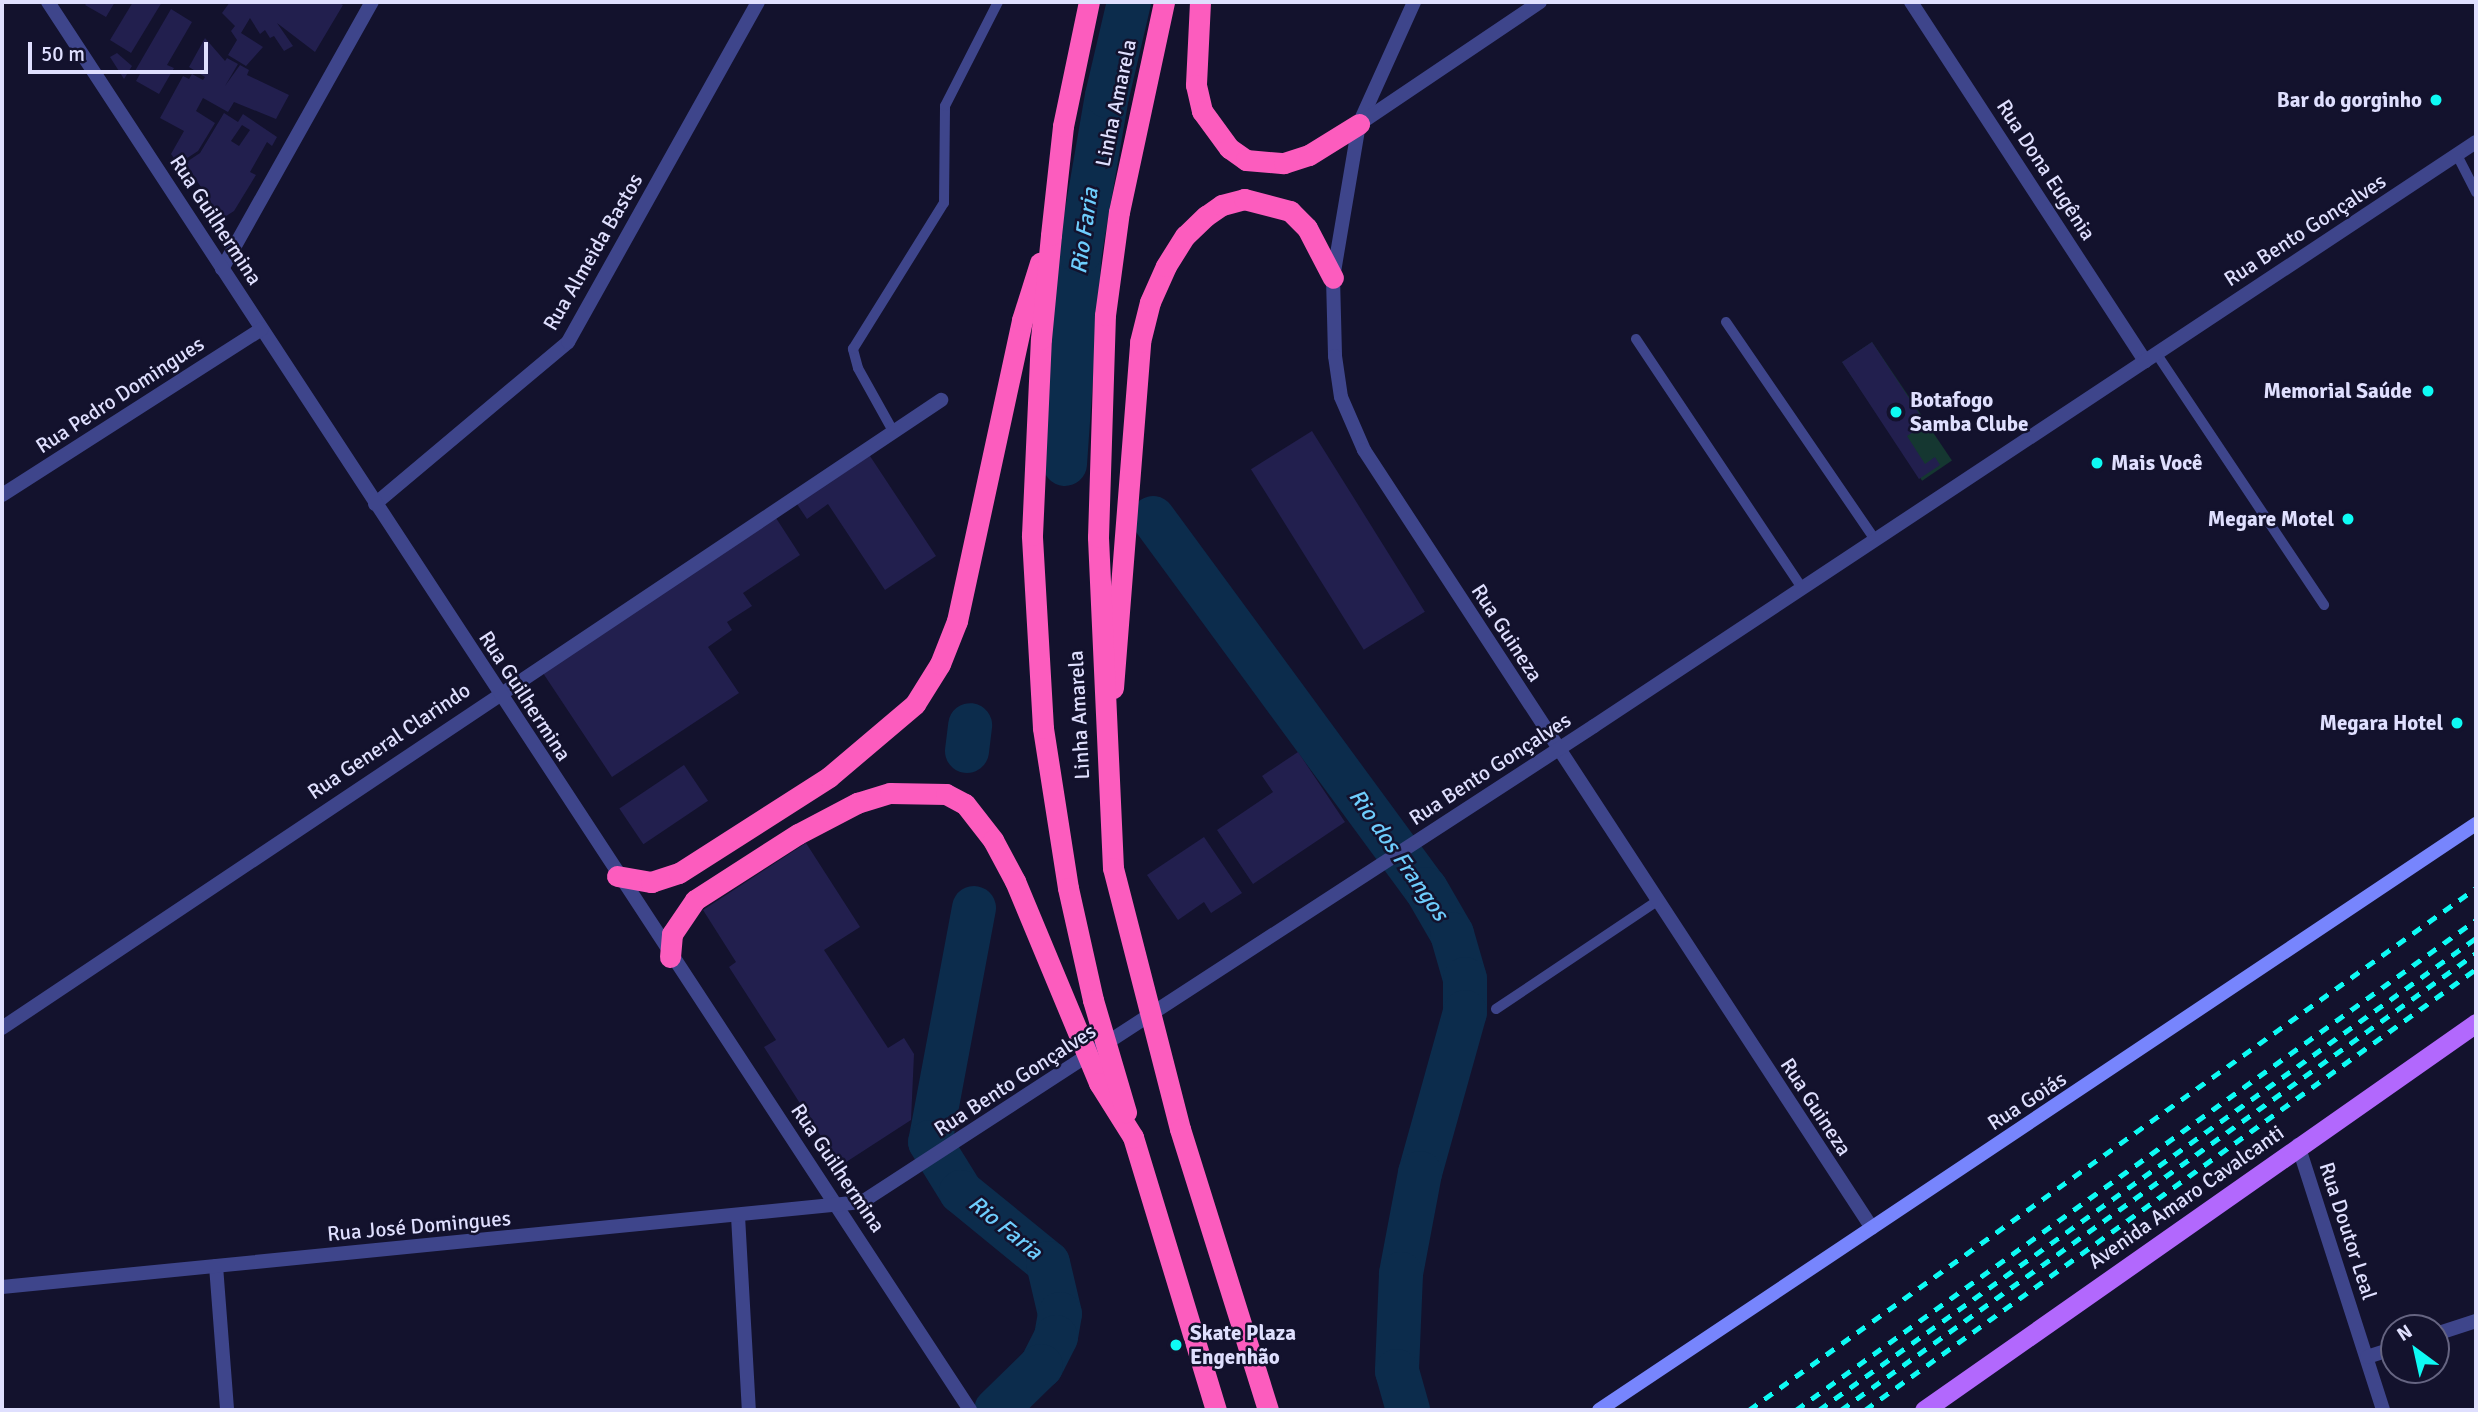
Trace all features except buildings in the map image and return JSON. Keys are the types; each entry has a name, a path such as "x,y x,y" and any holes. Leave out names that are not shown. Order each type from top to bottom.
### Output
{"highway":[{"name":"Linha Amarela","path":"1089,2 1063,126 1041,339 1032,535 1034,630 1043,728 1068,888 1093,1000 1216,1410"},
{"name":"Linha Amarela","path":"1164,2 1119,212 1105,316 1098,537 1113,868 1180,1129 1268,1410"},
{"path":"1200,2 1196,85 1202,111 1229,148 1246,160 1284,163 1309,155 1359,124"},
{"path":"1107,738 1123,605 1140,342 1150,302 1166,266 1185,236 1206,216 1222,205 1244,199 1290,211 1307,228 1333,278"},
{"path":"617,876 651,882 680,873 830,777 915,704 940,664 957,621 1022,320 1051,235"},
{"path":"670,957 672,934 695,900 798,834 857,803 890,793 919,790 946,794 965,804 993,841 1015,881 1100,1083 1133,1137"}],"main road":[{"name":"Rua Goiás","path":"1600,1410 2476,824"},
{"name":"Avenida Amaro Cavalcanti","path":"1924,1410 2298,1145 2476,1023"}],"street":[{"name":"Rua Guilhermina","path":"48,2 670,957 839,1207 968,1408"},
{"path":"222,269 372,2"},
{"name":"Rua Almeida Bastos","path":"375,504 568,342 758,2"},
{"name":"Rua Guineza","path":"1413,2 1359,124 1333,278 1335,356 1348,417 1557,750 1872,1228"},
{"path":"1359,124 1540,2"},
{"name":"Rua Dona Eugênia","path":"1911,2 2151,357"},
{"name":"Rua Bento Gonçalves","path":"839,1207 862,1202 912,1173 2476,142"},
{"name":"Rua Pedro Domingues","path":"2,495 262,329"},
{"name":"Rua General Clarindo","path":"2,1027 498,693 941,400"},
{"name":"Rua Doutor Leal","path":"2298,1145 2383,1410"},
{"name":"Rua José Domingues","path":"2,1287 839,1207"},
{"path":"738,1216 749,1410"},
{"path":"216,1266 227,1410"},
{"path":"2450,1329 2476,1321"},
{"path":"2367,1357 2380,1353"}],"lane":[{"path":"893,431 858,368 853,349 944,203 945,106 998,2"},
{"path":"2457,155 2476,194"},
{"path":"1726,322 1875,540"},
{"path":"1636,339 1802,587"},
{"path":"2151,357 2325,605"},
{"path":"1496,1009 1656,902"}],"green space":[{"name":"Botafogo Samba Clube","path":"1872,342 1952,461 1922,481 1842,362"}],"waterway":[{"name":"Rio Faria","path":"1065,464 1080,252 1107,96 1129,2"},
{"name":"Rio dos Frangos","path":"1153,518 1426,889 1452,934 1465,979 1465,1012 1420,1173 1401,1274 1397,1371 1408,1410"},
{"name":"Rio Faria","path":"967,751 970,725"},
{"name":"Rio Faria","path":"974,908 930,1142 961,1192 1048,1263 1060,1314 1056,1337 1041,1366 996,1410"}],"railway":[{"path":"1749,1410 2476,888"},
{"path":"1796,1410 2476,920"},
{"path":"1819,1410 2476,938"},
{"path":"1841,1410 2476,953"},
{"path":"1865,1410 2476,969"}],"place":[{"name":"Bar do gorginho","path":"2436,100"},
{"name":"Memorial Saúde","path":"2428,391"},
{"name":"Botafogo Samba Clube","path":"1896,412"},
{"name":"Mais Você","path":"2097,463"},
{"name":"Megare Motel","path":"2348,519"},
{"name":"Megara Hotel","path":"2457,723"},
{"name":"Skate Plaza Engenhão","path":"1176,1345"}]}
